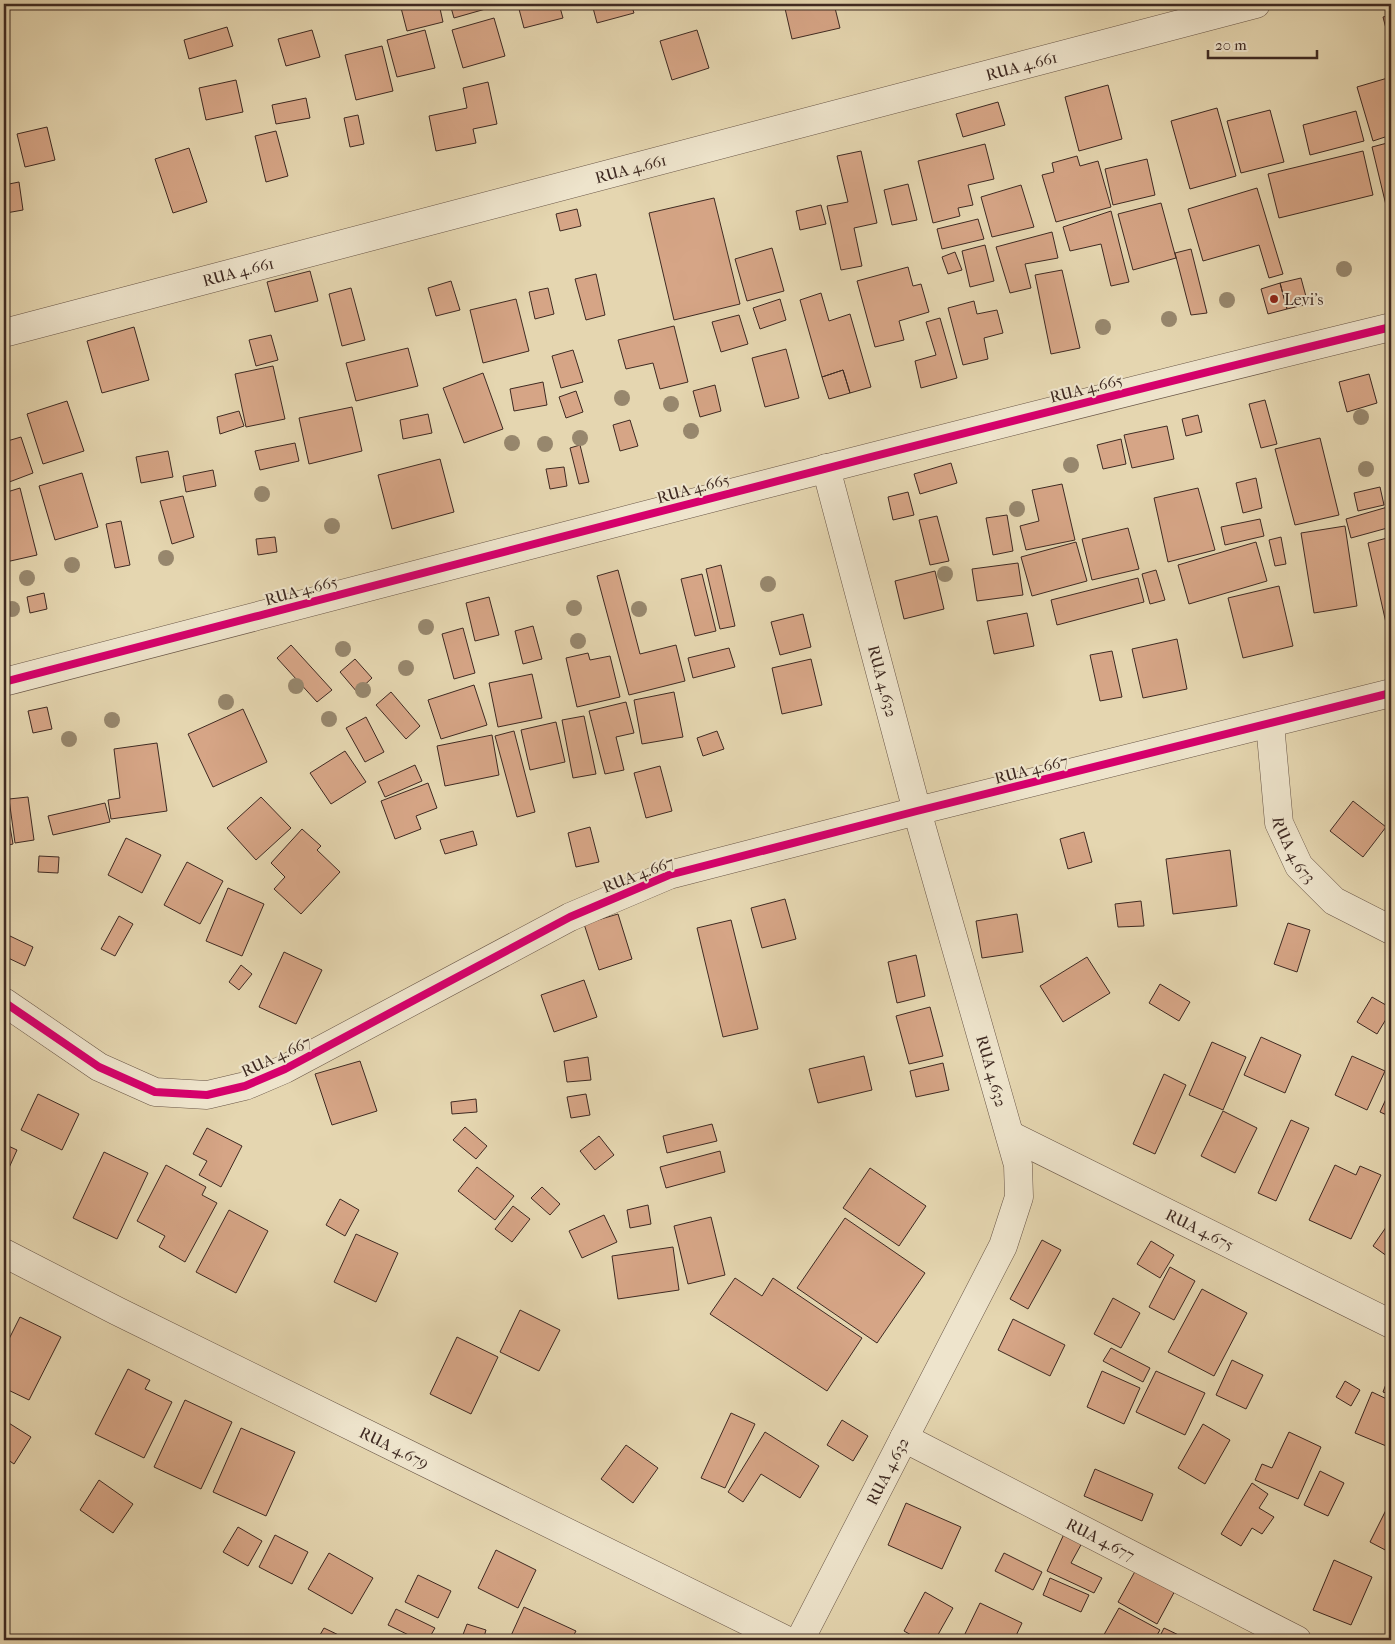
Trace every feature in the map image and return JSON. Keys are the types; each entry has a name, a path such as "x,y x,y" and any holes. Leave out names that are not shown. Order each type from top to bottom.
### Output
{"street":[{"name":"RUA 4.661","path":"4,333 1256,4"},
{"name":"RUA 4.665","path":"4,682 1110,395 1391,327"},
{"name":"RUA 4.632","path":"800,1640 1003,1246 1019,1197 1018,1165 917,810 826,468"},
{"name":"RUA 4.667","path":"4,1002 99,1067 156,1092 207,1095 245,1086 285,1069 570,917 669,875 917,810 1391,693"},
{"name":"RUA 4.673","path":"1270,724 1279,823 1299,866 1334,901 1391,930"},
{"name":"RUA 4.675","path":"1010,1135 1391,1324"},
{"name":"RUA 4.679","path":"4,1253 117,1311 786,1640"},
{"name":"RUA 4.677","path":"904,1438 1297,1640"}],"building":[{"path":"400,4 439,4 443,22 407,31"},
{"path":"450,4 495,4 496,6 454,18"},
{"path":"538,4 559,4 563,18 524,28 519,9"},
{"path":"592,4 631,4 634,13 597,23"},
{"path":"784,4 834,4 840,28 792,39"},
{"path":"1391,15 1391,48 1383,17"},
{"path":"494,18 505,56 463,68 452,30"},
{"path":"227,27 233,46 189,59 184,40"},
{"path":"312,30 320,57 286,66 278,39"},
{"path":"425,30 435,68 397,77 387,40"},
{"path":"697,30 709,68 672,80 660,41"},
{"path":"382,46 393,91 356,100 345,55"},
{"path":"1391,77 1391,135 1373,141 1357,87"},
{"path":"236,80 243,112 206,120 199,88"},
{"path":"488,82 497,124 473,129 476,143 436,151 429,116 467,108 463,88"},
{"path":"1108,85 1122,139 1079,151 1065,97"},
{"path":"306,98 310,118 276,124 272,105"},
{"path":"998,102 1005,125 963,137 956,114"},
{"path":"1217,108 1236,176 1190,189 1171,121"},
{"path":"1270,110 1284,162 1241,173 1227,121"},
{"path":"1356,111 1364,141 1310,155 1303,125"},
{"path":"358,115 364,144 350,147 344,118"},
{"path":"47,127 55,160 25,167 17,134"},
{"path":"276,131 288,176 266,182 255,136"},
{"path":"1391,142 1391,226 1372,147"},
{"path":"985,144 994,179 968,185 973,205 958,208 960,216 933,223 918,161"},
{"path":"189,148 207,202 173,213 155,159"},
{"path":"861,151 877,223 854,228 862,266 841,270 827,206 848,202 837,156"},
{"path":"1363,151 1373,195 1279,218 1268,174"},
{"path":"1077,156 1080,166 1098,161 1111,207 1056,222 1042,175 1054,172 1052,163"},
{"path":"1147,159 1155,195 1113,205 1105,169"},
{"path":"19,182 23,210 6,213 4,185"},
{"path":"908,184 917,220 892,225 884,190"},
{"path":"1021,185 1034,227 992,237 981,197"},
{"path":"1257,188 1283,274 1269,278 1259,245 1203,261 1188,209"},
{"path":"714,198 740,304 674,320 649,213"},
{"path":"1161,203 1176,258 1133,270 1118,214"},
{"path":"821,205 826,224 800,230 796,211"},
{"path":"577,209 581,226 560,231 556,214"},
{"path":"1111,211 1129,282 1111,286 1101,244 1070,251 1063,227"},
{"path":"978,219 984,239 942,249 937,229"},
{"path":"1052,232 1058,258 1025,264 1031,288 1010,293 996,247"},
{"path":"985,245 994,281 970,287 962,251"},
{"path":"772,248 784,291 747,301 735,259"},
{"path":"1191,249 1207,313 1191,315 1175,253"},
{"path":"955,252 962,270 948,274 942,257"},
{"path":"908,267 913,286 921,284 929,312 899,321 904,340 875,347 857,281"},
{"path":"1062,270 1080,348 1051,354 1035,275"},
{"path":"310,271 318,301 275,312 267,282"},
{"path":"596,274 605,315 586,320 575,279"},
{"path":"1301,278 1308,304 1287,309 1280,283"},
{"path":"451,281 460,310 436,316 428,288"},
{"name":"Levi's","path":"1280,283 1287,309 1268,314 1261,289"},
{"path":"351,288 365,340 342,346 329,294"},
{"path":"548,288 554,314 535,319 529,292"},
{"path":"821,293 829,321 850,314 871,387 850,393 843,370 822,377 800,300"},
{"path":"516,299 529,351 483,363 470,310"},
{"path":"780,299 786,320 760,329 753,308"},
{"path":"974,301 977,314 997,310 1003,333 984,338 988,359 963,365 948,308"},
{"path":"739,315 748,344 721,352 712,322"},
{"path":"940,318 957,378 921,388 915,361 936,355 926,322"},
{"path":"674,326 688,382 660,389 653,363 626,369 618,340"},
{"path":"134,327 149,380 102,393 87,341"},
{"path":"271,335 278,360 256,366 249,340"},
{"path":"408,348 418,386 356,401 346,363"},
{"path":"786,349 799,398 765,407 752,358"},
{"path":"573,350 583,382 561,388 552,356"},
{"path":"273,366 285,419 246,427 235,374"},
{"path":"843,370 850,393 829,399 822,377"},
{"path":"483,373 503,429 464,443 443,388"},
{"path":"1369,374 1377,403 1347,412 1339,382"},
{"path":"543,382 547,405 514,411 510,389"},
{"path":"715,385 721,411 700,417 693,391"},
{"path":"576,391 583,412 566,418 559,397"},
{"path":"1265,400 1277,444 1261,448 1249,404"},
{"path":"67,401 84,451 43,464 27,414"},
{"path":"352,407 362,451 309,464 299,418"},
{"path":"239,411 244,426 220,434 217,417"},
{"path":"428,414 432,433 403,439 400,420"},
{"path":"1198,415 1202,432 1186,436 1182,419"},
{"path":"630,420 638,446 620,451 613,425"},
{"path":"1167,426 1174,459 1132,468 1124,435"},
{"path":"21,437 33,473 4,484 4,442"},
{"path":"1320,438 1339,515 1295,525 1275,449"},
{"path":"1121,439 1126,464 1103,469 1097,445"},
{"path":"295,443 299,461 260,470 255,451"},
{"path":"580,445 589,482 579,484 570,448"},
{"path":"168,451 173,477 141,483 136,457"},
{"path":"440,459 454,512 392,529 378,475"},
{"path":"951,463 957,483 920,494 914,474"},
{"path":"564,467 567,486 550,489 546,469"},
{"path":"213,470 216,486 186,492 183,476"},
{"path":"82,473 98,527 55,540 39,486"},
{"path":"1256,478 1262,508 1243,513 1236,483"},
{"path":"1062,484 1075,540 1026,550 1020,526 1039,521 1032,490"},
{"path":"1380,487 1384,505 1358,511 1354,493"},
{"path":"20,488 37,555 6,562 4,553 4,493"},
{"path":"1198,488 1215,550 1168,562 1154,498"},
{"path":"908,492 914,515 893,520 888,497"},
{"path":"183,496 194,537 172,544 160,501"},
{"path":"1391,506 1391,527 1351,538 1346,519"},
{"path":"1007,515 1013,551 993,555 986,518"},
{"path":"937,516 949,561 930,565 919,520"},
{"path":"1260,519 1264,536 1225,545 1221,527"},
{"path":"121,521 130,565 115,568 106,524"},
{"path":"1345,526 1357,606 1314,613 1301,533"},
{"path":"1128,528 1139,569 1092,580 1082,539"},
{"path":"275,537 277,552 258,555 256,539"},
{"path":"1281,537 1286,564 1275,566 1269,540"},
{"path":"1391,537 1391,622 1386,623 1368,543"},
{"path":"1076,542 1087,581 1032,596 1021,557"},
{"path":"1256,542 1267,581 1189,604 1178,565"},
{"path":"1018,563 1023,595 977,601 972,569"},
{"path":"721,565 735,626 720,629 706,569"},
{"path":"618,570 640,654 676,645 685,681 629,695 597,576"},
{"path":"1156,570 1165,600 1150,604 1142,574"},
{"path":"935,571 944,609 904,619 895,581"},
{"path":"702,574 716,631 695,636 681,579"},
{"path":"1138,578 1144,602 1057,625 1051,600"},
{"path":"1279,586 1293,646 1243,658 1228,598"},
{"path":"44,593 47,609 30,613 27,597"},
{"path":"489,597 499,635 475,641 466,603"},
{"path":"1027,613 1034,646 994,654 987,621"},
{"path":"803,614 811,647 780,655 771,622"},
{"path":"533,626 542,659 523,664 515,631"},
{"path":"463,628 475,673 454,679 442,634"},
{"path":"1177,639 1187,689 1143,698 1132,649"},
{"path":"291,645 332,690 317,702 277,658"},
{"path":"729,648 735,667 693,678 688,658"},
{"path":"1112,651 1122,697 1100,701 1090,655"},
{"path":"588,653 590,660 610,656 620,697 577,707 566,658"},
{"path":"355,659 372,678 357,692 340,672"},
{"path":"811,659 822,705 782,714 772,668"},
{"path":"532,674 542,718 498,727 489,683"},
{"path":"474,685 487,725 441,739 428,700"},
{"path":"391,692 420,726 406,739 376,705"},
{"path":"674,692 683,737 642,744 634,700"},
{"path":"626,702 634,733 616,737 624,770 605,774 589,711"},
{"path":"47,707 52,729 33,733 28,711"},
{"path":"243,709 267,762 213,787 188,734"},
{"path":"584,716 596,774 573,778 562,720"},
{"path":"366,717 384,752 365,762 346,728"},
{"path":"556,722 565,762 530,770 521,730"},
{"path":"514,731 535,812 517,817 495,736"},
{"path":"717,731 724,749 703,756 697,738"},
{"path":"492,735 499,775 445,786 437,746"},
{"path":"157,743 167,811 111,819 108,800 120,798 114,749"},
{"path":"345,751 366,782 331,804 310,773"},
{"path":"415,765 422,781 385,797 378,782"},
{"path":"660,766 672,811 646,818 634,773"},
{"path":"428,783 437,808 416,816 421,829 395,839 381,801"},
{"path":"28,797 34,840 15,843 9,799"},
{"path":"261,797 291,828 256,860 227,828"},
{"path":"1353,801 1386,827 1363,857 1330,831"},
{"path":"6,803 13,844 4,846 4,804"},
{"path":"105,803 110,822 53,835 48,816"},
{"path":"590,827 599,862 576,867 568,833"},
{"path":"302,829 321,846 317,850 340,872 301,914 274,889 285,877 271,863"},
{"path":"473,831 477,845 445,854 440,840"},
{"path":"1084,832 1092,862 1068,869 1060,839"},
{"path":"126,838 161,855 142,893 108,875"},
{"path":"1230,850 1237,906 1173,914 1166,859"},
{"path":"39,856 59,857 58,873 38,872"},
{"path":"187,862 223,881 200,924 164,905"},
{"path":"228,888 264,904 242,956 206,941"},
{"path":"785,899 796,939 762,948 751,908"},
{"path":"1141,901 1144,926 1118,927 1115,904"},
{"path":"618,914 632,959 599,970 584,924"},
{"path":"1017,914 1023,952 982,958 976,921"},
{"path":"119,916 133,924 115,956 101,949"},
{"path":"731,920 758,1029 723,1037 697,928"},
{"path":"1288,923 1310,930 1297,972 1274,964"},
{"path":"10,936 33,947 25,966 4,956 4,950"},
{"path":"284,952 322,970 296,1024 259,1007"},
{"path":"916,955 925,996 897,1003 888,962"},
{"path":"1087,957 1110,993 1063,1022 1040,986"},
{"path":"241,965 252,974 239,990 229,982"},
{"path":"584,980 597,1017 554,1032 541,995"},
{"path":"1160,984 1190,1002 1179,1021 1149,1003"},
{"path":"1372,997 1391,1008 1377,1034 1357,1022"},
{"path":"930,1007 943,1056 909,1064 896,1016"},
{"path":"1391,1029 1391,1042 1386,1040"},
{"path":"1261,1037 1301,1055 1285,1093 1244,1075"},
{"path":"1212,1042 1246,1057 1223,1110 1189,1095"},
{"path":"864,1056 872,1090 818,1103 809,1069"},
{"path":"1352,1056 1385,1071 1367,1110 1335,1095"},
{"path":"588,1057 591,1080 567,1082 564,1061"},
{"path":"360,1061 377,1111 332,1125 315,1074"},
{"path":"943,1063 949,1090 916,1097 910,1071"},
{"path":"1164,1074 1186,1085 1155,1154 1133,1144"},
{"path":"1391,1088 1391,1117 1380,1112"},
{"path":"38,1094 79,1114 62,1150 21,1130"},
{"path":"586,1094 590,1115 571,1118 567,1097"},
{"path":"476,1099 477,1112 452,1114 451,1102"},
{"path":"1223,1111 1257,1128 1235,1173 1201,1156"},
{"path":"1291,1120 1309,1128 1276,1201 1258,1193"},
{"path":"712,1124 717,1141 667,1153 663,1136"},
{"path":"465,1127 487,1146 476,1159 453,1140"},
{"path":"207,1128 242,1146 221,1187 199,1175 207,1161 193,1154"},
{"path":"599,1136 614,1155 595,1170 580,1151"},
{"path":"4,1144 17,1150 4,1179"},
{"path":"720,1151 725,1172 666,1188 660,1167"},
{"path":"104,1152 148,1173 117,1239 73,1218"},
{"path":"166,1165 206,1187 202,1195 217,1203 185,1262 159,1247 165,1236 137,1221"},
{"path":"1335,1165 1356,1175 1360,1166 1381,1175 1351,1239 1309,1220"},
{"path":"477,1167 514,1196 495,1220 458,1191"},
{"path":"870,1168 926,1206 899,1246 843,1208"},
{"path":"542,1187 560,1204 550,1215 531,1198"},
{"path":"340,1199 359,1210 345,1236 326,1225"},
{"path":"648,1205 651,1224 630,1228 627,1210"},
{"path":"513,1206 530,1219 512,1242 495,1229"},
{"path":"229,1210 268,1231 236,1293 196,1272"},
{"path":"604,1215 617,1242 582,1258 569,1231"},
{"path":"711,1217 725,1275 688,1284 674,1226"},
{"path":"845,1218 925,1273 877,1343 797,1288"},
{"path":"1391,1220 1391,1259 1373,1246"},
{"path":"356,1234 398,1253 376,1302 334,1282"},
{"path":"1042,1240 1061,1250 1028,1309 1010,1299"},
{"path":"1151,1241 1174,1255 1160,1278 1137,1264"},
{"path":"673,1247 679,1290 618,1299 612,1256"},
{"path":"1170,1267 1195,1281 1174,1320 1149,1307"},
{"path":"735,1278 762,1296 773,1278 862,1338 827,1391 710,1314"},
{"path":"1202,1289 1247,1313 1214,1376 1168,1352"},
{"path":"1113,1298 1140,1313 1121,1348 1094,1334"},
{"path":"520,1310 560,1330 539,1371 500,1352"},
{"path":"20,1317 61,1337 29,1400 4,1388 4,1349"},
{"path":"1013,1319 1065,1345 1050,1376 998,1350"},
{"path":"457,1337 498,1357 471,1414 430,1394"},
{"path":"1111,1348 1150,1368 1143,1382 1103,1361"},
{"path":"1232,1360 1263,1375 1246,1409 1216,1395"},
{"path":"128,1369 150,1380 145,1389 172,1402 144,1458 95,1434"},
{"path":"1102,1371 1140,1388 1124,1424 1087,1407"},
{"path":"1156,1371 1205,1393 1185,1435 1136,1412"},
{"path":"1391,1371 1391,1395 1383,1392"},
{"path":"1345,1381 1360,1390 1351,1406 1336,1397"},
{"path":"1372,1392 1391,1401 1391,1448 1355,1433"},
{"path":"185,1400 232,1422 201,1489 154,1467"},
{"path":"731,1413 755,1424 725,1488 701,1478"},
{"path":"4,1420 31,1437 14,1464 4,1457"},
{"path":"842,1420 868,1436 853,1461 827,1445"},
{"path":"1203,1424 1230,1440 1205,1484 1178,1468"},
{"path":"241,1428 295,1452 266,1516 213,1492"},
{"path":"765,1432 819,1466 800,1498 761,1474 743,1502 728,1492"},
{"path":"1289,1432 1321,1447 1298,1499 1255,1480 1262,1464 1272,1468"},
{"path":"626,1445 658,1468 633,1503 601,1479"},
{"path":"1095,1469 1153,1494 1142,1521 1084,1496"},
{"path":"1320,1471 1344,1483 1328,1516 1304,1505"},
{"path":"99,1480 133,1504 113,1533 80,1510"},
{"path":"1252,1483 1268,1494 1259,1508 1274,1517 1262,1534 1252,1528 1241,1546 1221,1534"},
{"path":"906,1503 961,1527 942,1569 888,1545"},
{"path":"1388,1506 1391,1507 1391,1553 1370,1542"},
{"path":"238,1527 262,1541 248,1566 223,1552"},
{"path":"1064,1534 1082,1543 1071,1563 1102,1578 1094,1593 1047,1571"},
{"path":"275,1535 308,1552 292,1584 259,1567"},
{"path":"496,1550 536,1570 518,1608 478,1588"},
{"path":"329,1553 373,1578 352,1614 308,1589"},
{"path":"1004,1553 1042,1572 1033,1590 995,1571"},
{"path":"1334,1560 1372,1577 1351,1625 1313,1610"},
{"path":"1138,1566 1177,1587 1157,1624 1118,1602"},
{"path":"418,1575 451,1591 438,1618 405,1602"},
{"path":"1050,1578 1089,1595 1081,1612 1043,1595"},
{"path":"925,1592 953,1608 935,1640 920,1640 904,1631"},
{"path":"980,1603 1022,1623 1014,1640 962,1640"},
{"path":"524,1607 576,1631 571,1640 509,1640"},
{"path":"1119,1608 1160,1630 1154,1640 1101,1640"},
{"path":"396,1609 435,1628 428,1640 419,1640 388,1625"},
{"path":"467,1624 486,1630 483,1640 461,1640"},
{"path":"324,1628 349,1640 317,1640"},
{"path":"1164,1628 1189,1640 1158,1640"},
{"path":"365,1635 376,1640 362,1640"}],"cycle path":[{"path":"4,682 870,457 1391,327"},
{"path":"4,1002 99,1067 155,1092 207,1095 245,1086 285,1069 570,917 669,875 1391,693"}],"place":[{"name":"Levi's","path":"1274,299"}]}
